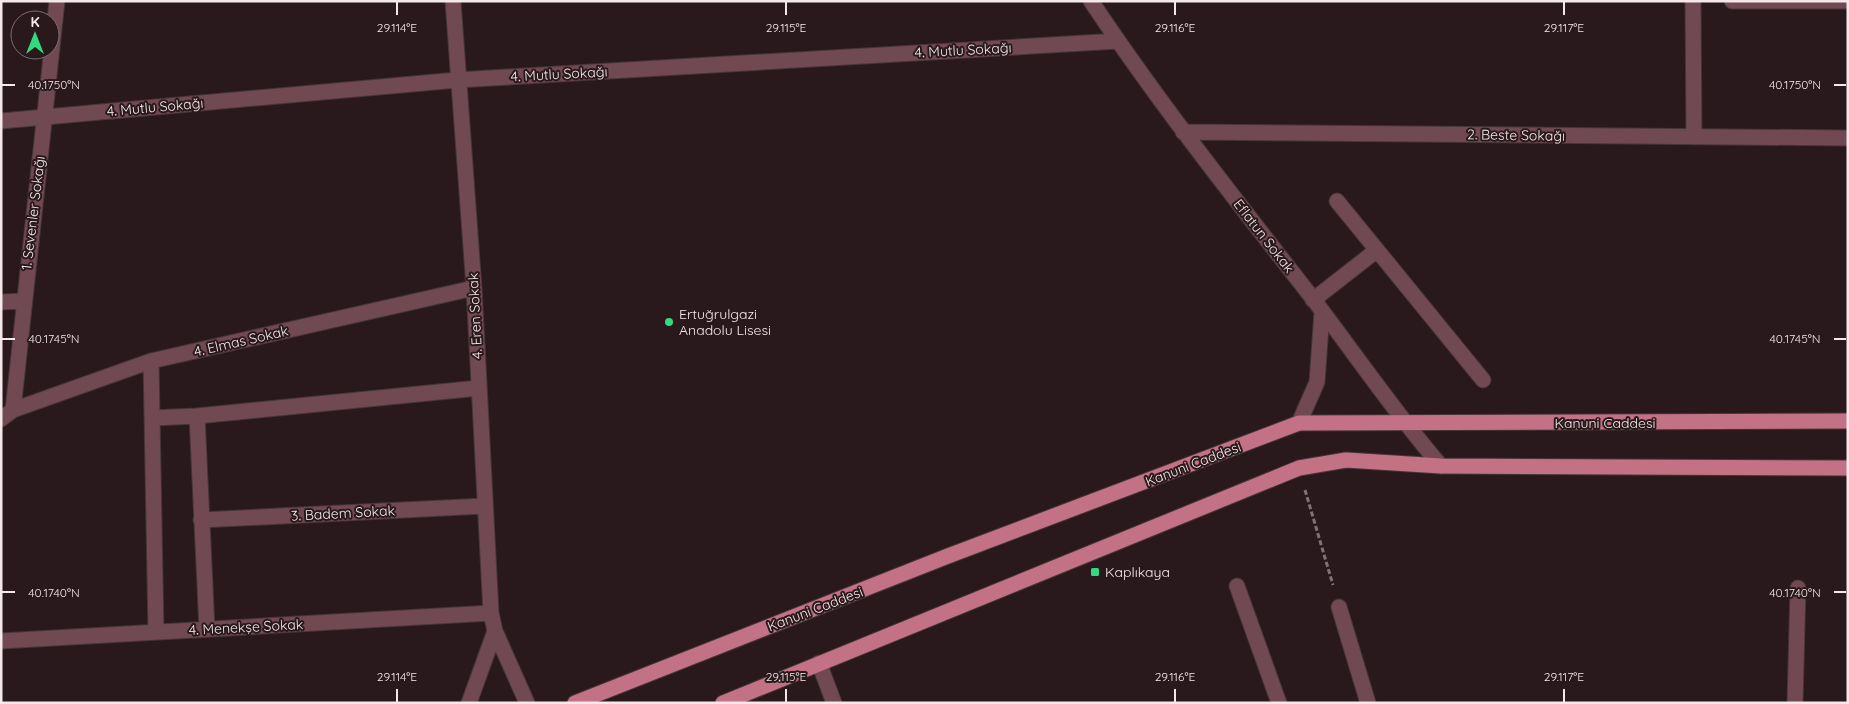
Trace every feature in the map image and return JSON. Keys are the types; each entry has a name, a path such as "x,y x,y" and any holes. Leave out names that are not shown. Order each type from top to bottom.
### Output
{"main road":[{"name":"Kanuni Caddesi","path":"575,703 948,556 1299,423 1848,421"},
{"path":"723,703 1299,468 1346,460 1441,466 1848,468"}],"street":[{"name":"1. Sevenler Sokağı","path":"7,415 23,301 57,1"},
{"name":"4. Eren Sokak","path":"453,1 457,80 474,288 491,613 495,631 527,703"},
{"name":"Eflatun Sokak","path":"1091,1 1183,132 1318,306 1405,424 1441,466"},
{"path":"1693,1 1694,137"},
{"path":"1732,1 1848,2"},
{"name":"4. Mutlu Sokağı","path":"1,121 457,80 1118,41"},
{"name":"2. Beste Sokağı","path":"1183,132 1848,138"},
{"path":"1337,201 1483,380"},
{"path":"1299,423 1317,382 1318,306 1377,250"},
{"name":"4. Elmas Sokak","path":"7,415 151,361 474,288"},
{"path":"1,302 23,301"},
{"path":"151,361 156,632"},
{"path":"152,418 197,416 479,388"},
{"path":"197,416 207,629"},
{"name":"3. Badem Sokak","path":"201,520 484,506"},
{"path":"1237,586 1279,703"},
{"path":"1795,703 1798,588"},
{"path":"1339,607 1368,703"},
{"name":"4. Menekşe Sokak","path":"1,641 491,613"},
{"path":"469,703 495,631"},
{"path":"819,663 834,703"}],"path":[{"path":"1299,468 1339,607"}],"place":[{"name":"Ertuğrulgazi Anadolu Lisesi","path":"669,322"},
{"name":"Kaplıkaya","path":"1095,572"}]}
